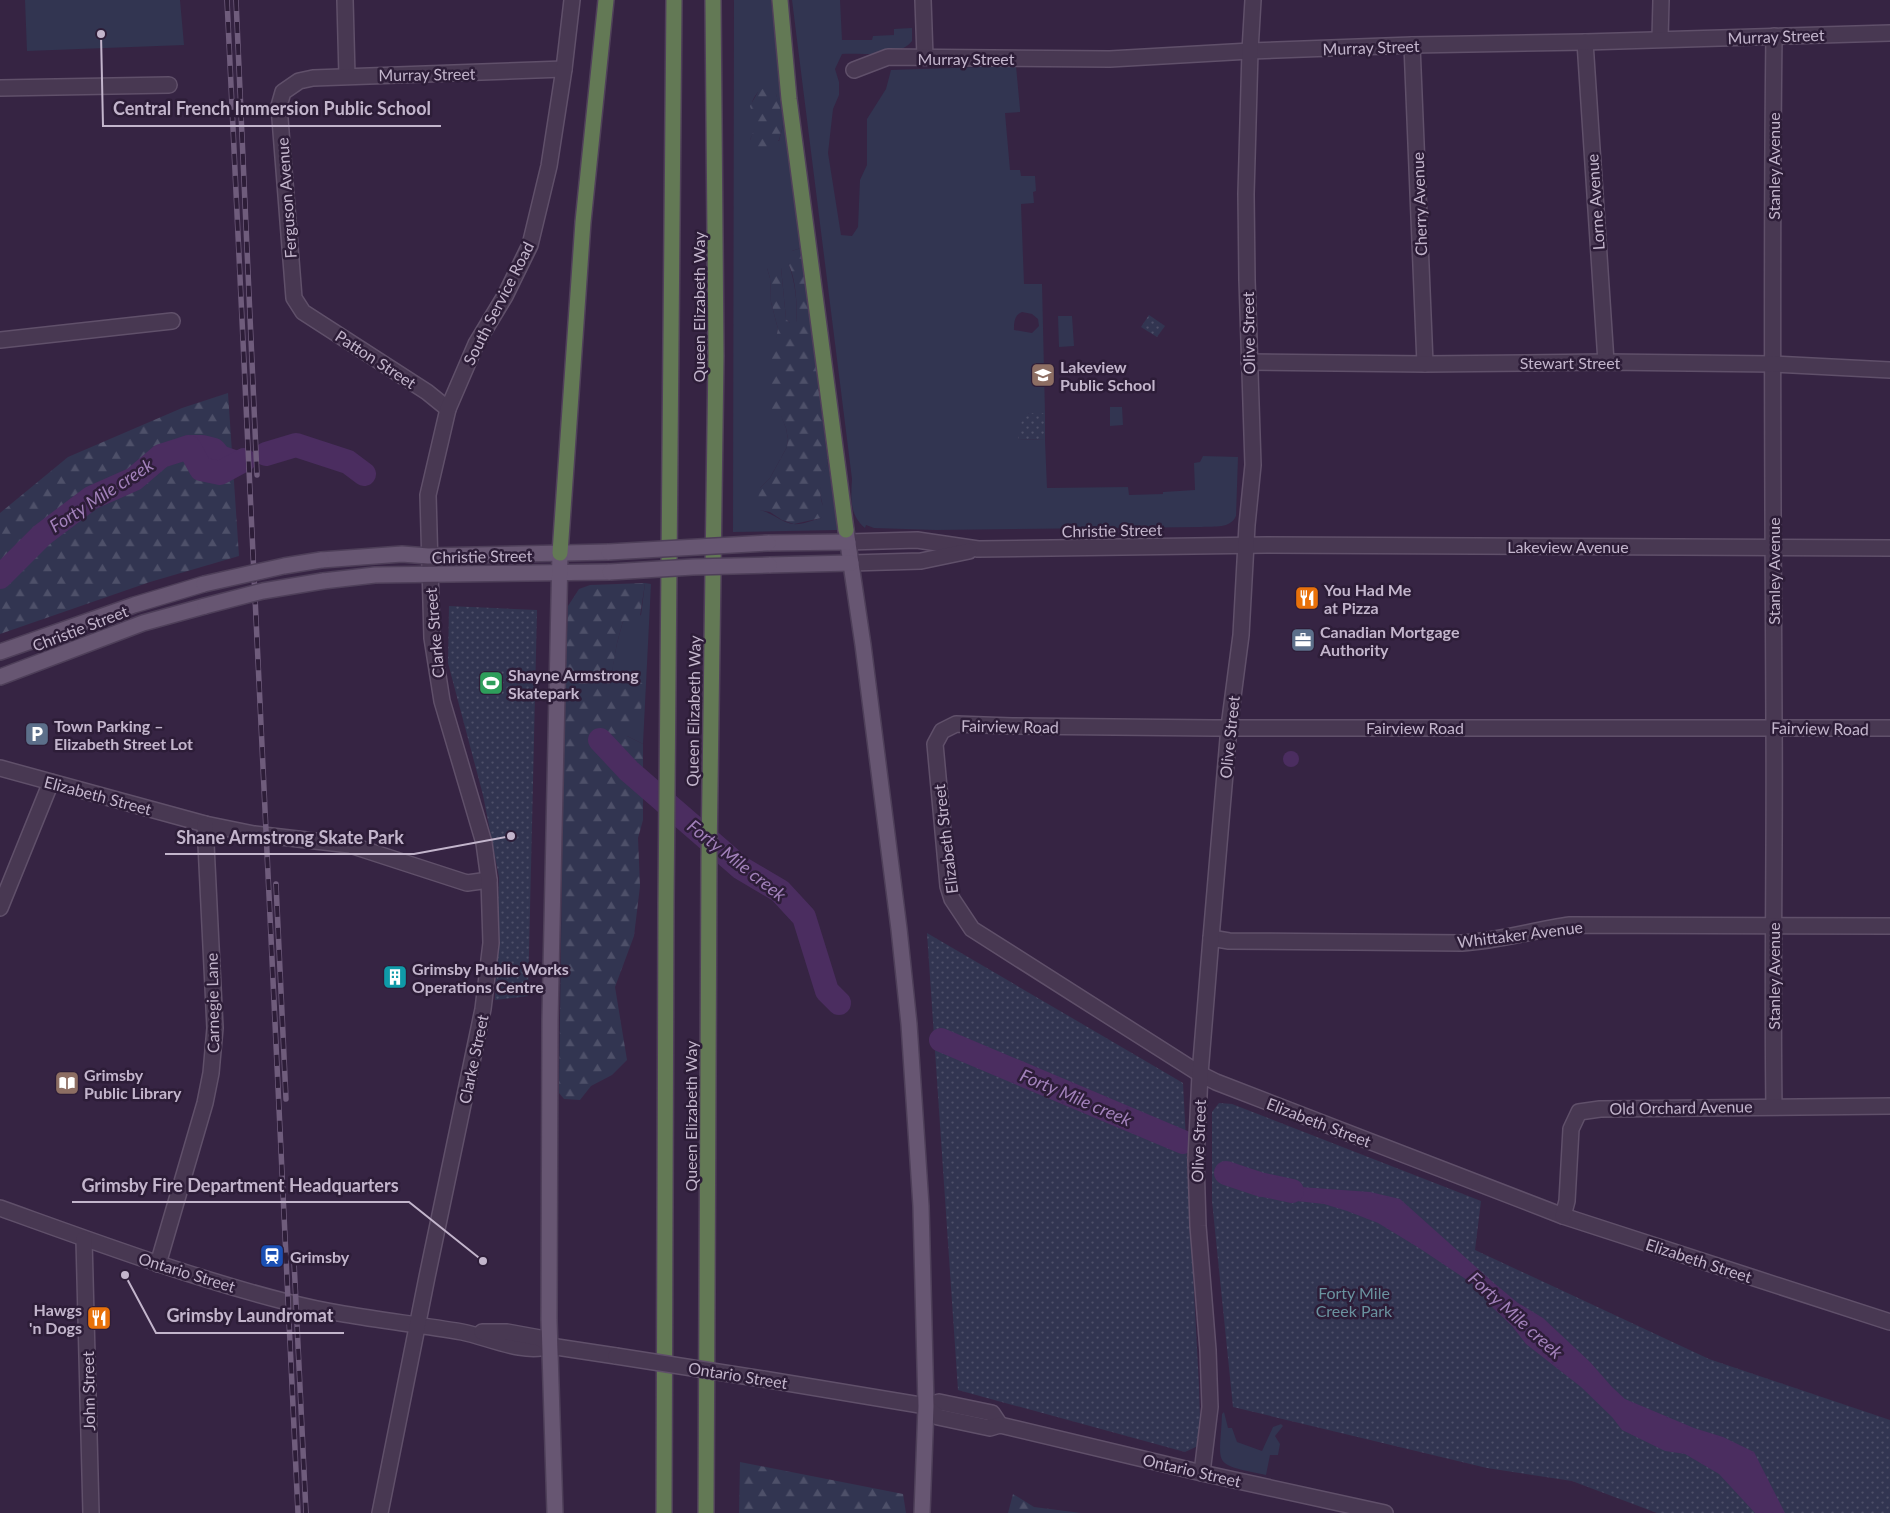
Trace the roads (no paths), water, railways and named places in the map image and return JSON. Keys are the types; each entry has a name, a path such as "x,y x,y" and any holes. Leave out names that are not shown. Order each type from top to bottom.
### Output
{"highway":[{"path":"560,553 583,222 606,0"},
{"name":"Queen Elizabeth Way","path":"664,1513 667,832 674,0"},
{"name":"Queen Elizabeth Way","path":"706,1513 709,858 716,356 713,0"},
{"path":"780,0 789,99 847,536"}],"main road":[{"name":"Christie Street","path":"0,652 134,604 204,584 284,566 321,560 402,554 428,556 609,552 768,543 847,536"},
{"path":"847,536 863,645 899,929 909,1024 921,1206 926,1406 922,1513"},
{"path":"555,1513 550,1346 550,1019 560,553"},
{"name":"Christie Street","path":"0,677 143,623 262,591 323,581 375,575 610,572 693,567 850,563"}],"street":[{"path":"345,0 346,76"},
{"name":"South Service Road","path":"429,574 428,495 448,409 476,344 505,296 530,244 548,169 564,69 572,0"},
{"path":"923,0 926,57"},
{"name":"Olive Street","path":"1202,1473 1210,1407 1208,1350 1198,1226 1196,1160 1200,1074 1211,938 1229,727 1241,635 1253,465 1246,194 1253,0"},
{"path":"1660,39 1661,0"},
{"name":"Murray Street","path":"854,70 888,57 1110,59 1250,51 1412,45 1890,33"},
{"name":"Stanley Avenue","path":"1774,36 1772,546 1774,1106"},
{"name":"Lorne Avenue","path":"1585,42 1606,362"},
{"name":"Cherry Avenue","path":"1412,45 1425,364"},
{"name":"Murray Street","path":"291,85 313,78 346,76 564,69"},
{"path":"0,88 169,85"},
{"name":"Ferguson Avenue","path":"291,85 283,92 279,106 294,298 303,312"},
{"name":"Patton Street","path":"303,312 427,392 448,409"},
{"path":"0,340 172,321"},
{"name":"Stewart Street","path":"1249,362 1773,364 1890,370"},
{"name":"Christie Street","path":"847,536 917,540 978,549 1246,546"},
{"name":"Lakeview Avenue","path":"1246,546 1772,546 1890,548"},
{"name":"Christie Street","path":"850,563 921,561 978,549"},
{"name":"Clarke Street","path":"380,1513 426,1277 483,1009 491,943 489,880 484,843 442,702 432,638 429,574"},
{"name":"Fairview Road","path":"942,730 956,724 1229,727 1890,728"},
{"name":"Elizabeth Street","path":"942,730 935,744 948,886 952,899 972,929 1200,1074 1216,1082 1563,1216 1890,1322"},
{"name":"Elizabeth Street","path":"0,768 205,824 254,834 350,845 467,882 489,880"},
{"path":"0,908 52,782"},
{"name":"Carnegie Lane","path":"158,1264 202,1112 211,1073 215,1028 205,824"},
{"name":"Whittaker Avenue","path":"1211,938 1230,941 1462,943 1482,942 1545,928 1570,925 1890,926"},
{"name":"Old Orchard Avenue","path":"1563,1216 1567,1202 1571,1129 1580,1112 1600,1109 1890,1106"},
{"name":"Ontario Street","path":"0,1208 158,1264 288,1303 356,1316 467,1333 504,1344 540,1349 550,1346 926,1406 938,1417 990,1428 1000,1425 1202,1473 1385,1513"},
{"name":"John Street","path":"84,1238 91,1513"}],"water":[{"path":"1291,751 1299,759 1291,767 1283,759"},
{"path":"1262,1174 1270,1175 1287,1186 1370,1192 1400,1199 1495,1284 1518,1303 1543,1318 1590,1362 1625,1399 1694,1428 1723,1437 1754,1452 1785,1513 1755,1513 1719,1474 1685,1454 1665,1451 1622,1430 1612,1417 1581,1387 1526,1344 1512,1326 1492,1307 1476,1286 1419,1248 1378,1223 1347,1211 1324,1204 1296,1201 1277,1196 1258,1197"}],"waterway":[{"name":"Forty Mile creek","path":"266,454 296,445 348,462 364,474"},
{"name":"Forty Mile creek","path":"189,447 202,447 214,450 220,457 237,463"},
{"name":"Forty Mile creek","path":"0,577 42,535 91,498 134,479 161,456 189,447 201,469 220,473 244,460"},
{"name":"Forty Mile creek","path":"600,740 629,771 741,868 780,891 804,917 827,991 839,1003"},
{"name":"Forty Mile creek","path":"941,1040 1183,1142"},
{"name":"Forty Mile creek","path":"1226,1173 1259,1184 1292,1191"}],"railway":[{"path":"227,0 298,1513"},
{"path":"236,0 257,475"},
{"path":"276,884 286,1099"},
{"path":"294,1261 306,1513"}],"place":[{"name":"Central French Immersion Public School","path":"101,34"},
{"name":"Lakeview Public School","path":"1043,375"},
{"name":"You Had Me at Pizza","path":"1307,598"},
{"name":"Canadian Mortgage Authority","path":"1303,640"},
{"name":"Shayne Armstrong Skatepark","path":"491,683"},
{"name":"Town Parking – Elizabeth Street Lot","path":"37,734"},
{"name":"Shane Armstrong Skate Park","path":"511,836"},
{"name":"Grimsby Public Works Operations Centre","path":"395,977"},
{"name":"Grimsby Public Library","path":"67,1083"},
{"name":"Grimsby","path":"272,1256"},
{"name":"Grimsby Fire Department Headquarters","path":"483,1261"},
{"name":"Grimsby Laundromat","path":"125,1275"},
{"name":"Hawgs 'n Dogs","path":"99,1318"}],"park label":[{"name":"Forty Mile Creek Park","path":"1354,1301"}]}
